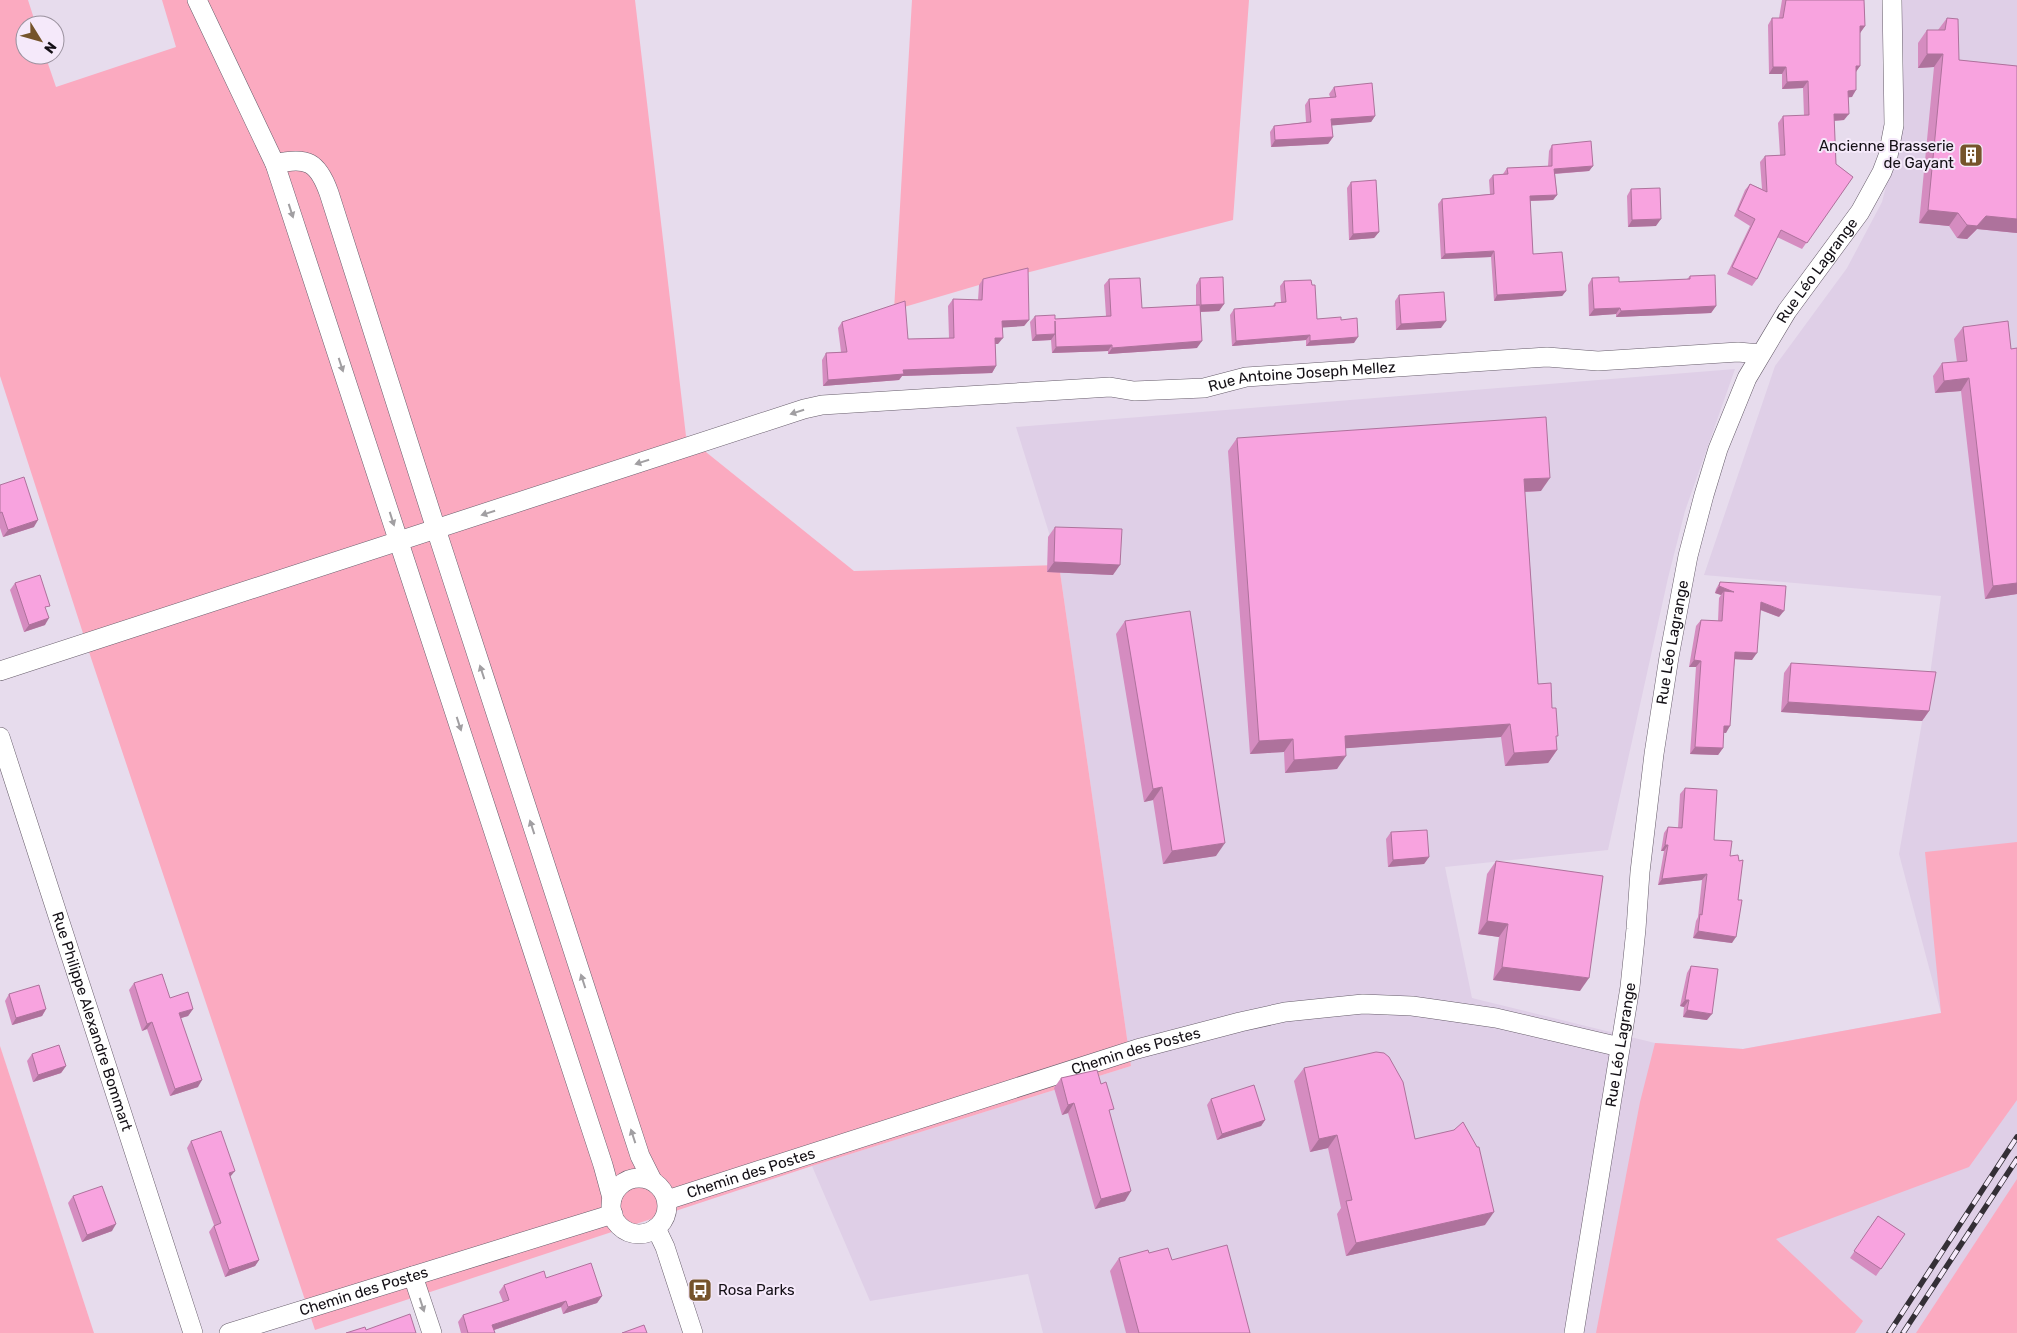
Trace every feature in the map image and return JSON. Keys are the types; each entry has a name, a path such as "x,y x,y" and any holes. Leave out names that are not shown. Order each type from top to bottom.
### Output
{"street":[{"path":"197,0 275,164 604,1164 612,1206 620,1225 631,1232 644,1233 656,1228 662,1222 666,1213 667,1200 662,1189 652,1180 640,1156 436,529 327,186 316,168 307,161 296,160 275,164"},
{"name":"Rue Léo Lagrange","path":"1574,1333 1634,950 1640,872 1654,754 1668,657 1682,584 1704,495 1718,449 1739,395 1760,354 1787,311 1860,212 1876,186 1888,156 1894,125 1892,0"},
{"name":"Rue Antoine Joseph Mellez","path":"0,671 804,409 822,405 1110,387 1134,391 1204,388 1246,377 1547,357 1598,361 1738,352 1760,354"},
{"name":"Rue Philippe Alexandre Bommart","path":"0,737 193,1333"},
{"name":"Chemin des Postes","path":"667,1200 1137,1049 1285,1012 1363,1004 1412,1006 1496,1018 1620,1047"},
{"path":"612,1206 618,1187 628,1180 640,1178 652,1180"},
{"name":"Chemin des Postes","path":"229,1333 413,1276 612,1206"},
{"path":"656,1228 665,1248 693,1333"},
{"path":"413,1276 432,1333"}],"shaded area":[{"path":"0,0 28,0 33,15 15,15 15,65 48,65 56,87 176,47 162,0 635,0 686,436 854,571 1059,565 1131,1066 812,1166 315,1330 91,658 0,376"},
{"path":"912,0 1249,0 1233,220 979,285 894,310"},
{"path":"1902,0 2017,0 2017,1333 1043,1333 1028,1274 870,1301 812,1166 1131,1066 1059,565 1016,427 1735,369 1685,511 1668,578 1608,850 1445,867 1472,998 1655,1043 1743,1049 1941,1013 1899,854 1929,682 1941,596 1704,575 1775,366 1847,268 1882,202 1900,132"},
{"path":"2017,842 2017,1100 1969,1167 1776,1239 1863,1321 1855,1333 1596,1333 1640,1102 1655,1043 1743,1049 1941,1013 1925,852"},
{"path":"0,1046 94,1333 0,1333"},
{"path":"2017,1179 2017,1333 1916,1333"}],"building":[{"path":"1786,0 1864,0 1865,26 1860,26 1860,66 1856,66 1856,90 1848,91 1849,114 1834,114 1836,164 1853,177 1807,243 1781,230 1757,279 1732,267 1755,219 1738,210 1750,184 1767,192 1765,156 1785,155 1783,116 1809,115 1808,81 1787,82 1786,67 1773,67 1772,18 1783,18"},
{"name":"Ancienne Brasserie de Gayant","path":"1947,18 1958,19 1959,60 2017,66 2017,219 1986,216 1977,226 1967,225 1958,213 1928,210 1943,54 1927,54 1927,30 1945,30"},
{"path":"1372,83 1375,116 1331,119 1333,137 1275,140 1274,126 1311,122 1309,99 1336,97 1334,87"},
{"path":"1591,141 1593,166 1554,169 1557,195 1530,196 1533,254 1562,252 1566,291 1497,295 1494,251 1445,254 1442,199 1494,194 1493,175 1508,174 1507,168 1552,166 1552,145"},
{"path":"1376,180 1379,232 1353,234 1351,182"},
{"path":"1660,188 1661,219 1632,220 1631,189"},
{"path":"1028,268 1029,320 1002,321 1003,338 995,338 996,366 903,370 904,374 828,380 826,353 847,352 842,322 905,301 908,339 954,338 953,299 982,300 983,279"},
{"path":"1715,275 1716,306 1621,311 1620,308 1594,309 1592,278 1619,277 1619,282 1690,279 1690,276"},
{"path":"1223,277 1224,304 1201,305 1200,278"},
{"path":"1140,278 1142,308 1200,305 1202,341 1112,348 1112,345 1056,347 1055,321 1055,334 1036,335 1035,316 1055,315 1055,319 1111,316 1109,279"},
{"path":"1311,280 1312,285 1315,285 1317,319 1341,317 1341,320 1357,318 1358,337 1310,341 1310,335 1236,341 1234,309 1275,306 1275,303 1286,302 1284,281"},
{"path":"1444,292 1446,321 1401,324 1399,295"},
{"path":"2008,321 2011,349 2017,348 2017,583 1993,586 1969,378 1944,381 1942,363 1967,361 1963,327"},
{"path":"1546,417 1550,478 1524,479 1538,684 1551,683 1552,708 1556,708 1557,750 1514,753 1510,724 1345,736 1346,756 1294,760 1293,739 1259,741 1237,438"},
{"path":"24,477 38,520 8,530 2,512 0,513 0,485"},
{"path":"1055,527 1122,529 1120,565 1054,562"},
{"path":"40,575 50,606 45,607 49,618 29,625 15,583"},
{"path":"1720,582 1786,586 1784,611 1761,602 1757,653 1735,652 1730,726 1724,726 1723,748 1695,747 1701,661 1694,660 1701,620 1722,621 1724,591 1734,592 1719,586"},
{"path":"1190,611 1225,843 1172,851 1162,787 1153,789 1125,621"},
{"path":"1791,663 1936,672 1929,711 1788,702"},
{"path":"1685,788 1717,790 1714,840 1732,841 1730,856 1738,855 1739,861 1743,860 1738,900 1742,900 1736,937 1698,931 1707,874 1662,879 1668,845 1665,845 1668,827 1682,828"},
{"path":"1427,830 1429,857 1393,860 1391,832"},
{"path":"1496,861 1603,876 1589,978 1502,967 1508,924 1487,921"},
{"path":"1691,966 1718,969 1712,1014 1687,1010 1689,1000 1685,1000"},
{"path":"162,974 170,998 188,992 193,1009 179,1013 202,1080 175,1089 152,1022 147,1024 134,983"},
{"path":"39,985 46,1009 16,1018 9,994"},
{"path":"59,1045 66,1066 38,1075 32,1054"},
{"path":"1376,1052 1384,1053 1389,1057 1403,1082 1415,1139 1454,1130 1463,1122 1477,1147 1479,1147 1494,1212 1356,1243 1346,1201 1352,1200 1337,1135 1319,1139 1304,1068"},
{"path":"1097,1070 1101,1084 1106,1082 1114,1109 1109,1110 1131,1191 1101,1199 1074,1103 1068,1105 1061,1078"},
{"path":"1254,1085 1265,1120 1222,1134 1211,1099"},
{"path":"221,1131 235,1171 229,1173 259,1260 229,1270 214,1226 221,1223 191,1141"},
{"path":"102,1186 116,1224 87,1235 73,1196"},
{"path":"1878,1216 1905,1234 1881,1269 1854,1251"},
{"path":"1227,1245 1250,1333 1139,1333 1119,1258 1148,1250 1149,1253 1168,1248 1172,1260"},
{"path":"591,1263 602,1296 568,1307 566,1301 492,1325 495,1333 468,1333 463,1315 509,1300 504,1285 544,1271 546,1278"},
{"path":"410,1314 416,1333 346,1333 365,1327 366,1330"},
{"path":"644,1325 647,1333 622,1333"}],"railway":[{"path":"1889,1333 2017,1137"},
{"path":"1903,1333 2017,1159"}],"place":[{"name":"Ancienne Brasserie de Gayant","path":"1971,155"},
{"name":"Rosa Parks","path":"700,1290"}]}
